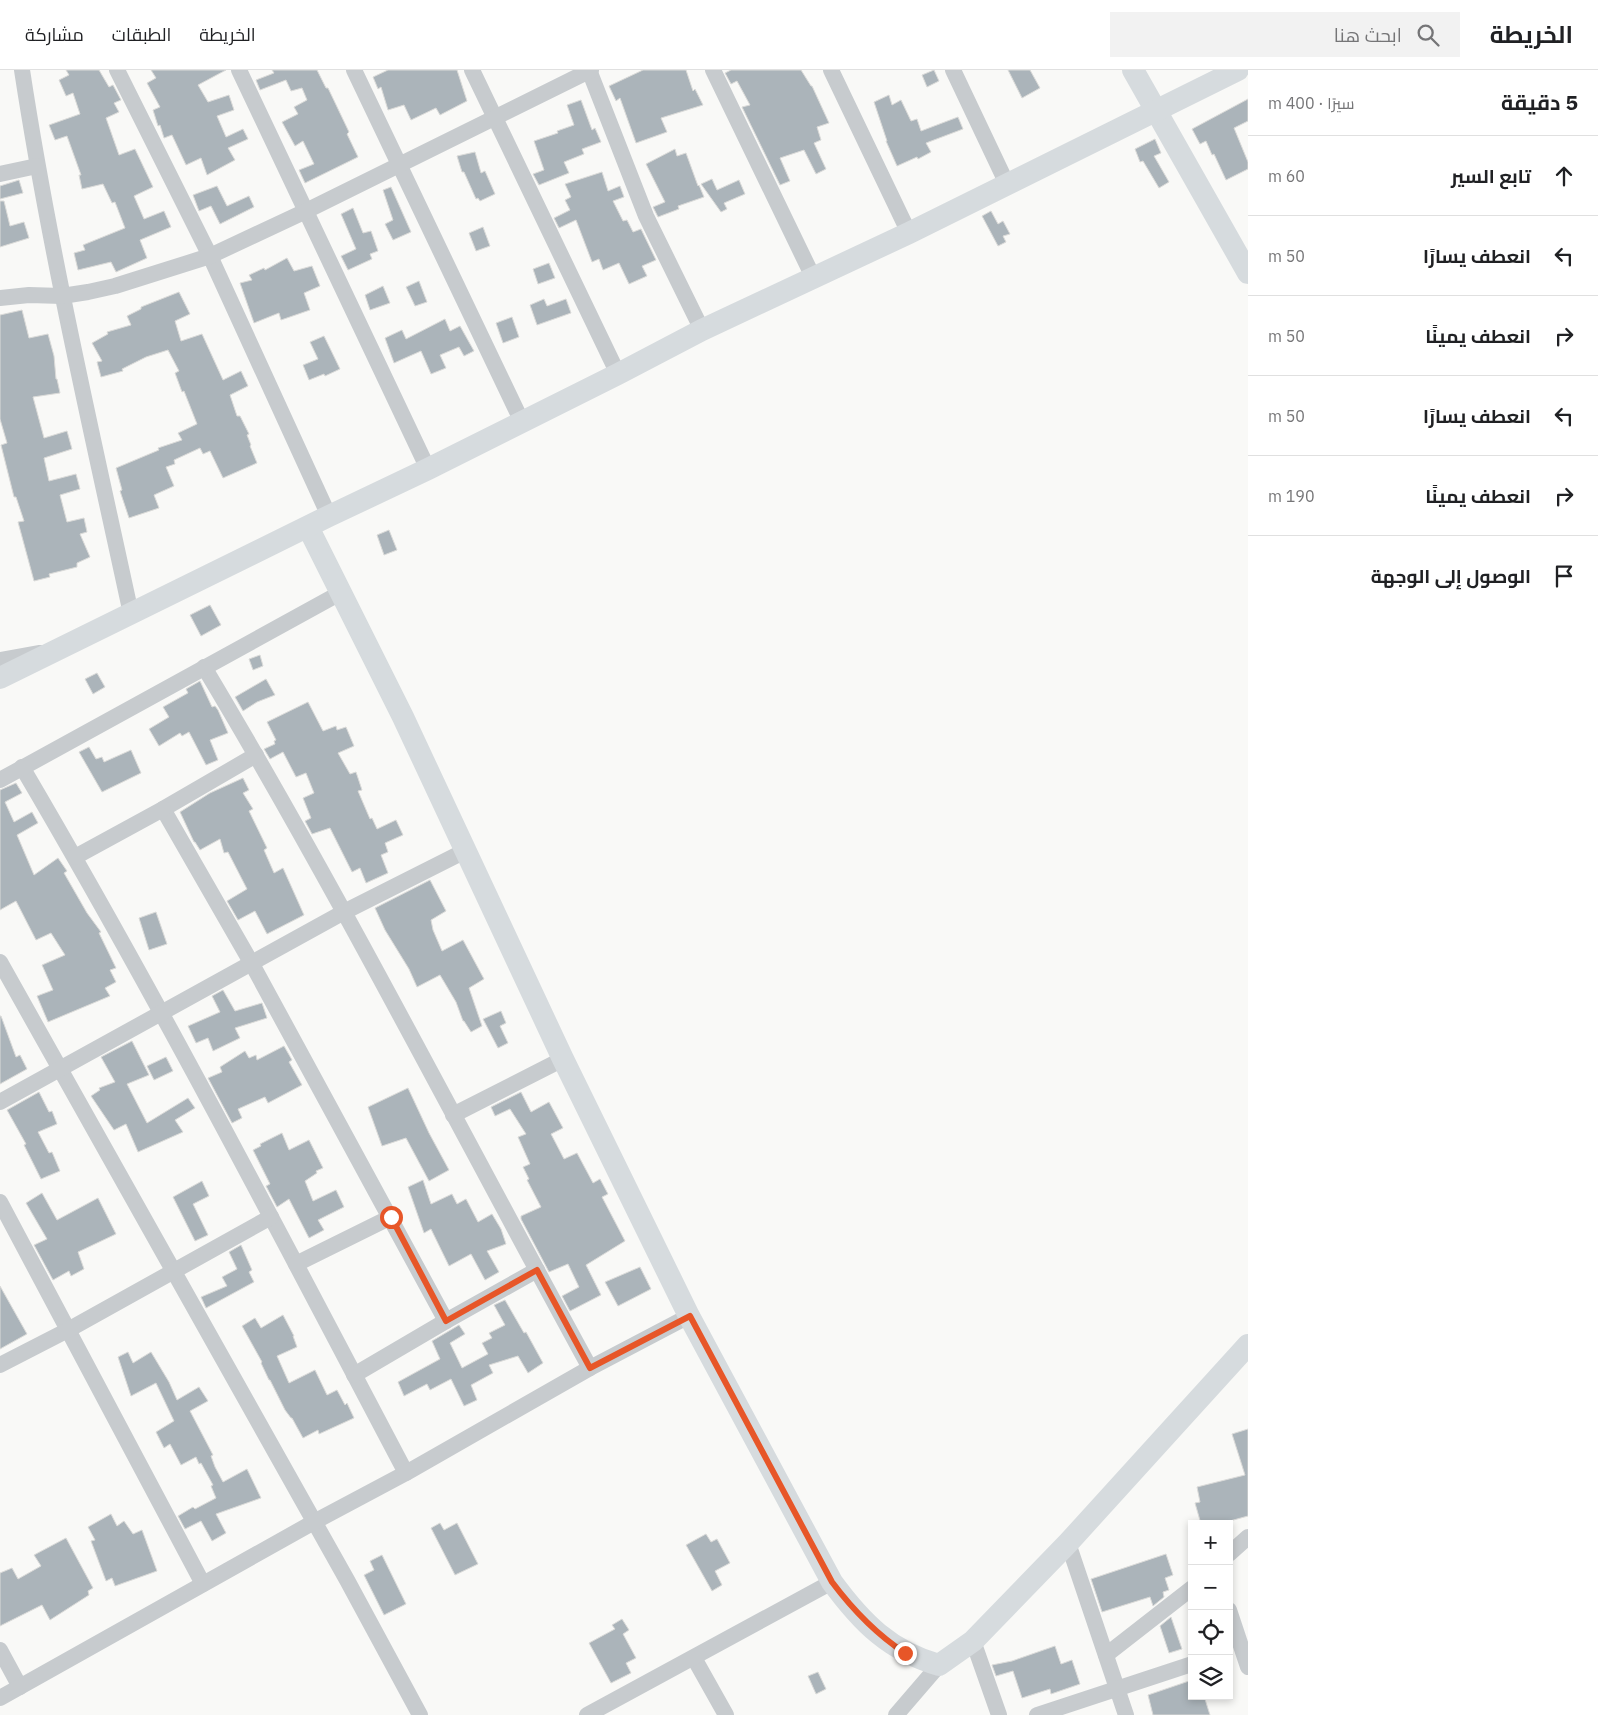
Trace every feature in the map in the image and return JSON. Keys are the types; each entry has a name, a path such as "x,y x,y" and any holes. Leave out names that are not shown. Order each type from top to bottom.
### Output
{"main road":[{"path":"1134,70 1248,273"},
{"path":"0,678 428,469 702,330 909,233 1238,70"},
{"path":"308,527 403,717 563,1059 690,1316 832,1582 856,1612 875,1631 905,1653 939,1665 973,1641 1068,1543 1248,1344"}],"street":[{"path":"22,70 37,166 62,296 131,614"},
{"path":"117,70 210,256 329,516"},
{"path":"239,70 428,469"},
{"path":"354,70 522,422"},
{"path":"472,70 618,374"},
{"path":"0,298 29,295 62,296 88,292 115,286 210,256 590,70 646,216 702,330"},
{"path":"712,70 813,277"},
{"path":"831,70 909,233"},
{"path":"952,70 1007,184"},
{"path":"0,174 37,166"},
{"path":"0,780 342,592"},
{"path":"0,660 59,649"},
{"path":"204,667 344,912 590,1368"},
{"path":"75,858 256,755"},
{"path":"22,767 161,1013 406,1473"},
{"path":"163,809 252,964 446,1321"},
{"path":"0,1102 344,912 465,851"},
{"path":"0,962 420,1715"},
{"path":"453,1115 563,1059"},
{"path":"0,1202 204,1584"},
{"path":"0,1365 68,1330 271,1217"},
{"path":"296,1264 391,1217"},
{"path":"354,1374 537,1270"},
{"path":"0,1698 314,1522 406,1473 590,1368 690,1316"},
{"path":"1233,1550 1248,1537"},
{"path":"1068,1543 1126,1715"},
{"path":"587,1715 832,1582"},
{"path":"1106,1655 1188,1591"},
{"path":"1233,1624 1248,1667"},
{"path":"973,1641 998,1715"},
{"path":"0,1650 20,1686"},
{"path":"694,1658 726,1715"},
{"path":"896,1715 911,1708 939,1665"},
{"path":"1037,1715 1188,1665"}],"building":[{"path":"66,70 99,70 109,87 113,85 121,100 114,103 119,112 106,118 119,155 135,149 153,187 134,196 144,219 164,211 171,227 140,240 147,258 116,272 111,262 78,270 74,253 85,250 83,245 125,228 115,202 112,203 103,184 82,189 79,175 81,175 67,136 55,140 49,125 80,114 73,93 66,96 59,80 69,75"},
{"path":"151,70 226,70 198,85 208,102 229,95 234,110 217,116 226,137 243,129 248,139 228,148 235,160 207,175 201,158 186,165 172,135 164,138 160,125 158,126 153,110 160,107 147,83 156,78"},
{"path":"272,70 317,70 326,88 328,88 349,132 347,134 358,157 305,183 299,170 314,164 303,141 295,146 282,122 298,114 294,107 307,100 302,88 291,91 286,80 260,90 256,80 274,73"},
{"path":"388,70 457,70 467,101 440,115 436,108 411,120 404,105 388,110 381,87 378,89 373,77"},
{"path":"643,70 686,70 693,91 695,89 703,105 661,118 667,132 636,143 620,98 616,101 609,86"},
{"path":"731,70 801,70 812,86 829,123 817,127 821,140 814,143 826,169 816,174 804,150 780,158 790,181 780,185 742,107 750,105 737,81 731,84 725,73"},
{"path":"934,70 939,81 927,87 922,75"},
{"path":"1008,70 1030,70 1040,88 1022,98"},
{"path":"889,95 892,105 901,100 911,121 917,119 921,131 958,117 963,129 926,143 931,152 918,159 917,157 897,166 886,141 874,102"},
{"path":"1248,99 1248,121 1234,128 1248,162 1248,169 1226,180 1206,141 1200,144 1192,129"},
{"path":"581,100 592,130 595,128 601,142 582,149 584,154 564,162 569,173 539,185 533,174 544,170 534,141 574,125 567,105"},
{"path":"1155,139 1161,153 1154,156 1169,182 1159,188 1143,161 1140,162 1135,149"},
{"path":"675,149 677,156 686,153 704,197 678,206 679,209 658,217 653,207 665,202 646,164"},
{"path":"475,152 481,173 485,171 495,194 480,201 478,198 476,199 464,172 462,172 457,156"},
{"path":"602,172 608,191 620,186 624,197 613,201 623,221 627,220 633,232 641,229 656,260 642,266 647,276 629,284 619,263 603,270 599,259 592,262 576,220 559,228 554,218 570,210 565,200 571,197 565,184"},
{"path":"712,179 717,190 739,180 745,194 724,203 727,209 721,212 701,184"},
{"path":"19,180 23,193 0,199 0,186"},
{"path":"217,186 227,206 249,196 254,207 220,224 211,206 199,211 193,195"},
{"path":"391,187 411,232 393,240 385,224 393,220 383,190"},
{"path":"0,201 4,201 10,226 24,222 29,238 0,247"},
{"path":"353,208 363,233 371,231 378,251 370,254 372,259 348,270 341,256 356,249 341,214"},
{"path":"991,211 998,224 1003,221 1010,234 1003,236 1006,242 998,246 982,216"},
{"path":"483,227 490,246 476,251 469,233"},
{"path":"287,258 294,271 312,266 320,286 304,293 310,310 281,320 279,313 254,323 240,283 252,280 249,275 264,268 265,270"},
{"path":"549,263 555,278 538,284 533,269"},
{"path":"419,281 427,302 415,306 406,287"},
{"path":"383,286 390,303 370,310 365,295"},
{"path":"179,292 190,314 175,321 181,341 202,334 223,380 241,371 248,386 230,395 237,416 240,416 249,434 247,435 250,446 257,463 223,478 210,451 203,454 200,448 174,460 175,464 166,467 174,486 154,495 159,508 129,518 120,491 122,490 116,468 159,450 158,448 182,440 178,433 197,424 175,373 179,371 168,350 146,357 122,369 123,371 101,377 97,362 102,361 92,343 108,334 107,332 131,325 127,316 141,309 141,307"},
{"path":"544,299 547,306 566,299 571,313 537,325 530,305"},
{"path":"22,310 29,338 48,334 54,356 56,379 60,393 33,397 44,438 67,431 72,449 44,458 49,481 76,474 80,489 60,495 67,522 84,518 87,532 80,534 90,557 77,563 77,567 49,574 50,577 34,581 18,522 24,521 16,497 14,497 1,445 7,443 0,419 0,315"},
{"path":"512,317 519,337 503,343 496,323"},
{"path":"445,319 450,331 460,326 474,351 464,356 459,347 440,355 446,368 431,374 421,351 394,363 385,338 402,330 406,339"},
{"path":"324,336 340,369 325,376 324,374 309,380 303,365 318,359 310,342"},
{"path":"389,530 397,550 384,555 377,535"},
{"path":"210,605 221,625 201,636 190,615"},
{"path":"260,655 263,666 253,670 249,659"},
{"path":"97,673 105,687 93,694 85,679"},
{"path":"266,679 275,695 257,702 243,711 235,697"},
{"path":"200,681 212,707 215,706 218,710 228,733 210,740 218,760 206,765 189,732 182,736 180,733 159,746 149,729 169,717 163,707 188,693 186,689"},
{"path":"308,702 323,731 336,726 337,730 346,727 354,746 338,753 350,774 356,772 362,790 358,791 370,819 372,818 377,829 396,820 403,835 385,843 388,852 381,855 388,873 366,883 360,868 352,872 330,828 312,834 305,821 311,818 303,798 314,793 306,773 296,777 283,752 270,759 264,749 275,744 274,741 276,740 267,722"},
{"path":"89,747 96,759 102,757 104,762 131,750 141,773 102,792 79,752"},
{"path":"243,778 249,790 243,793 253,809 249,811 267,848 264,850 274,873 283,868 304,915 267,934 255,911 238,920 227,901 247,889 228,852 224,853 220,839 200,850 194,842 180,812 210,793"},
{"path":"16,783 22,793 5,802 14,822 32,812 38,823 17,835 34,875 58,858 67,871 64,873 87,913 101,932 99,933 116,968 110,970 116,982 105,988 110,996 48,1022 37,996 53,990 42,965 65,955 51,933 36,940 16,901 0,910 0,790"},
{"path":"430,880 446,911 431,920 442,951 463,940 484,979 469,988 482,1026 471,1032 463,1021 456,1002 440,975 417,987 375,908"},
{"path":"156,912 167,944 149,950 139,918"},
{"path":"223,990 235,1011 262,1003 267,1018 235,1028 240,1038 213,1051 208,1038 196,1043 188,1026 220,1012 212,996"},
{"path":"501,1011 506,1023 500,1026 508,1043 498,1048 483,1019"},
{"path":"0,1016 16,1057 20,1055 27,1069 0,1084"},
{"path":"132,1041 149,1075 127,1084 147,1123 188,1098 195,1108 175,1120 183,1132 138,1152 126,1124 114,1130 91,1096 100,1090 99,1088 115,1082 101,1057"},
{"path":"284,1046 292,1060 289,1062 302,1085 268,1103 265,1097 238,1109 242,1118 232,1123 208,1078 222,1072 220,1067 245,1051 249,1058 256,1055 257,1060"},
{"path":"166,1057 173,1071 154,1080 147,1066"},
{"path":"408,1088 449,1170 429,1181 406,1138 382,1146 368,1107"},
{"path":"39,1092 49,1112 52,1111 57,1124 38,1132 49,1153 52,1152 60,1171 41,1179 24,1145 26,1144 7,1110"},
{"path":"521,1092 531,1112 549,1102 563,1128 551,1134 564,1159 577,1153 593,1183 600,1179 608,1194 602,1197 625,1241 586,1265 601,1295 570,1311 562,1296 579,1287 568,1264 549,1272 521,1219 521,1216 541,1207 527,1180 529,1179 523,1167 530,1164 518,1137 526,1134 510,1109 495,1116 491,1107"},
{"path":"282,1133 289,1150 309,1140 323,1168 316,1171 317,1173 305,1181 313,1201 336,1190 344,1207 318,1220 324,1230 309,1238 289,1199 277,1207 266,1186 270,1184 253,1150 261,1146 260,1144"},
{"path":"423,1180 431,1204 452,1194 457,1204 466,1199 478,1222 492,1214 501,1229 506,1244 487,1251 499,1272 485,1280 471,1254 449,1266 431,1229 424,1233 408,1187"},
{"path":"202,1181 209,1196 193,1204 208,1235 195,1241 173,1197"},
{"path":"42,1193 57,1220 98,1198 116,1234 78,1252 84,1269 71,1276 69,1271 53,1280 34,1245 47,1239 26,1203"},
{"path":"241,1245 252,1270 249,1272 254,1282 206,1308 201,1297 227,1286 222,1277 237,1269 229,1252"},
{"path":"640,1267 651,1289 618,1306 605,1282"},
{"path":"0,1286 27,1334 0,1349"},
{"path":"505,1300 543,1363 528,1373 518,1356 489,1365 493,1373 471,1385 477,1400 464,1406 451,1379 430,1390 427,1384 404,1396 398,1382 440,1359 432,1341 459,1325 465,1334 450,1343 462,1368 488,1354 482,1343 492,1338 489,1333 505,1325 494,1305"},
{"path":"283,1315 294,1336 297,1347 277,1356 289,1383 315,1370 327,1395 337,1390 345,1405 347,1403 354,1418 319,1434 318,1430 303,1438 292,1418 285,1410 242,1326 255,1318 261,1328"},
{"path":"128,1352 133,1363 151,1352 169,1382 177,1400 199,1387 208,1401 190,1411 213,1455 211,1456 215,1467 223,1482 247,1469 261,1498 216,1514 226,1533 212,1541 201,1521 185,1529 178,1516 193,1507 195,1509 216,1498 211,1486 213,1485 196,1457 181,1465 170,1444 164,1448 156,1432 174,1421 156,1383 131,1396 118,1357"},
{"path":"1248,1429 1248,1516 1233,1520 1200,1520 1195,1503 1200,1502 1197,1487 1245,1475 1232,1434"},
{"path":"111,1514 117,1526 124,1521 133,1534 142,1530 157,1571 115,1586 112,1578 106,1581 91,1541 95,1540 88,1527"},
{"path":"440,1523 444,1530 457,1523 478,1564 455,1575 431,1528"},
{"path":"706,1534 711,1542 717,1539 730,1563 715,1571 722,1585 712,1591 686,1545"},
{"path":"66,1538 93,1588 88,1591 89,1595 50,1620 42,1605 0,1626 0,1573 12,1568 18,1579 41,1566 34,1555"},
{"path":"1166,1554 1173,1575 1165,1578 1169,1590 1163,1592 1164,1597 1153,1606 1150,1597 1102,1612 1091,1579"},
{"path":"382,1555 406,1604 384,1615 364,1575 374,1570 370,1561"},
{"path":"1171,1617 1182,1649 1169,1653 1160,1626"},
{"path":"622,1619 629,1630 623,1634 636,1658 626,1663 631,1673 611,1683 589,1643 615,1629 612,1625"},
{"path":"1055,1646 1061,1664 1072,1660 1080,1684 1051,1694 1050,1689 1022,1698 1013,1671 996,1676 992,1665 1012,1661"},
{"path":"818,1672 826,1689 816,1694 808,1676"},
{"path":"1188,1681 1188,1700 1205,1700 1210,1715 1153,1715 1148,1695"}],"route":[{"path":"391,1217 446,1321 537,1270 590,1368 690,1316 832,1582 840,1594 875,1631 905,1653"}]}
